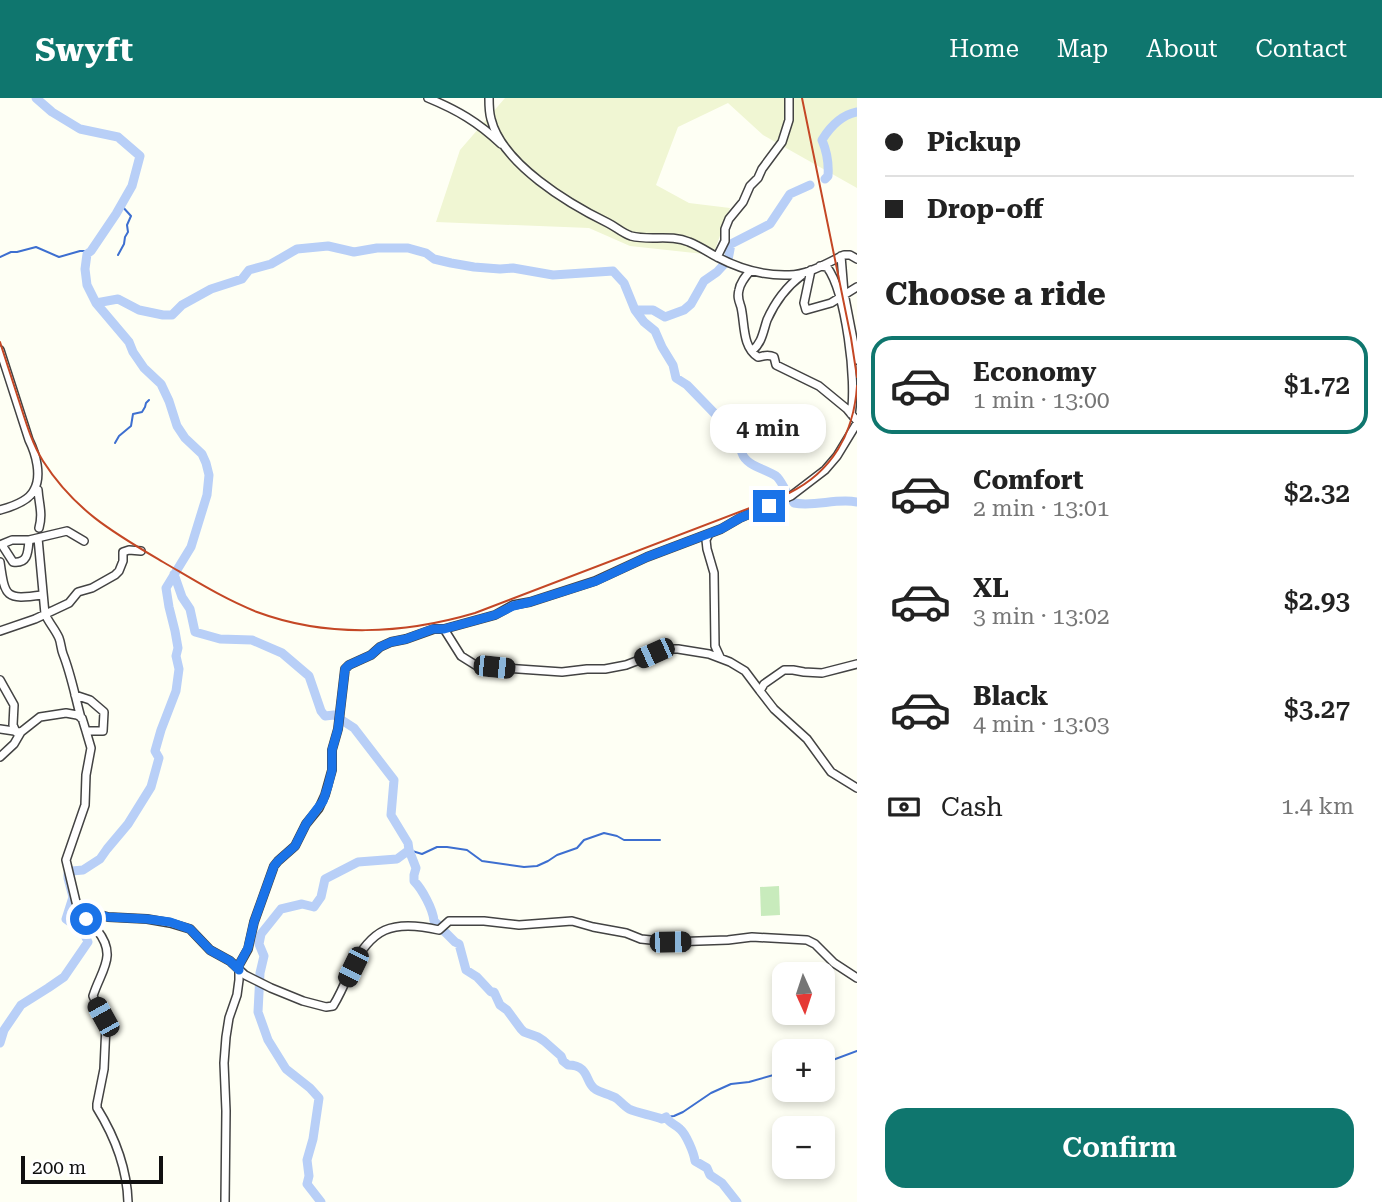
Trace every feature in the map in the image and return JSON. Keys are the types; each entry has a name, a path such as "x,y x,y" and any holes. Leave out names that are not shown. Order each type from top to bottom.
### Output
{"street":[{"path":"428,98 474,120 510,153"},
{"path":"489,98 492,122 517,162 578,208 622,232 650,239 681,239 750,271 787,275 808,271 847,254 857,259"},
{"path":"717,257 725,241 725,229 730,219 782,142 789,120 789,98"},
{"path":"841,256 841,295 852,361 851,414"},
{"path":"820,266 827,267 841,295 857,360"},
{"path":"225,1202 224,1063 229,1018 237,995 239,965 248,948 254,922 274,866 295,846 306,824 323,801 332,770 332,750 338,729 345,669 391,642 495,615 513,606 596,581 647,557 721,529 791,496 813,481 837,456 857,422 816,384 776,365 774,357 756,357 746,340 738,299 740,285 750,271"},
{"path":"808,271 804,303 804,308 808,310 831,303 857,287"},
{"path":"752,351 760,342 768,318 781,294 808,271"},
{"path":"0,350 29,440 36,453 37,471 33,493 0,510"},
{"path":"38,490 42,519 39,528"},
{"path":"34,539 27,556 19,563 12,561 1,545 12,540 34,539 67,531 84,541"},
{"path":"709,534 706,540 714,573 715,646 720,657"},
{"path":"34,539 41,558 45,614 60,640 91,748 86,775 85,805 66,860 81,914 99,932 108,954 107,964 93,996 106,1025 104,1069 97,1108 122,1159 128,1202"},
{"path":"2,632 69,603 78,592 115,576 123,561 123,552 141,551"},
{"path":"0,562 4,589 10,595 43,595"},
{"path":"444,629 461,656 477,666 562,672 605,669 625,665 668,649 720,657 745,671 769,704 807,740 831,772 857,788"},
{"path":"760,691 764,684 783,670 822,673 857,664"},
{"path":"0,680 13,705 13,725 18,732"},
{"path":"66,713 72,707 75,696"},
{"path":"75,696 90,700 104,712 103,731 86,731"},
{"path":"0,757 14,744 18,732 40,717 66,713 82,718"},
{"path":"0,729 18,732"},
{"path":"79,909 108,917 170,922 190,929 210,950 230,961 245,975 303,1002 330,1007 335,1003 370,939 387,929 402,926 439,930 449,921 484,921 510,925 572,921 641,939 670,942 752,937 807,940 857,978"}],"green space":[{"path":"505,98 857,98 857,188 763,135 728,103 678,127 656,185 689,203 730,208 713,255 630,246 589,228 436,222 460,150"},
{"path":"779,886 780,915 761,916 760,887"}],"waterway":[{"path":"0,1043 4,1030 21,1005 64,977 88,942 83,931 66,919 73,897 68,873 83,870 100,859 128,824 151,787 159,758 155,751 176,691 179,669 176,656 178,648 166,588 191,547 207,495 209,475 202,454 177,426 161,384 144,368 129,342 96,303 87,285 87,254 116,214 132,186 140,156 118,137 80,129 52,112 36,98"},
{"path":"825,179 828,176 828,162 822,140 837,122 857,112"},
{"path":"635,310 653,310 665,317 684,310 691,304 704,281 728,260 731,244 770,224 790,194 810,185"},
{"path":"118,255 124,244 131,216 121,205"},
{"path":"96,303 118,299 139,310 172,315 182,305 211,289 242,279 249,270 271,264 297,249 328,246 354,252 377,248 408,248 451,263 474,267 513,268 553,275 613,271 624,283 635,310 655,331 673,365 676,378 687,385 719,418 726,433 739,441 744,457 776,476 786,491"},
{"path":"0,257 36,247 59,257 91,251"},
{"path":"115,443 131,426 133,414 142,412 149,400"},
{"path":"792,500 802,504 857,502"},
{"path":"174,574 182,597 190,609 195,632 220,639 252,640 282,653 309,676 325,716 334,715 354,728 394,780 391,815 408,843 416,868 414,881 427,900 434,921 459,944 466,970 494,992 500,1005 524,1032 544,1041 568,1065 584,1071 595,1089 616,1098 632,1110 662,1119 666,1117 678,1127 687,1139 695,1161 707,1168 710,1175 722,1183 737,1202"},
{"path":"409,850 422,854 437,847 447,847 467,850 482,861 524,867 537,866 577,848 584,840 604,833 624,840 660,840"},
{"path":"321,1202 307,1184 307,1160 319,1098 286,1069 268,1040 258,1012 260,973 264,956 259,944 261,934 281,909 302,904 314,907 321,897 325,879 358,862 397,859 409,850"},
{"path":"835,1059 857,1051"},
{"path":"666,1117 683,1112 711,1093 731,1084 772,1075"}],"railway":[{"path":"802,98 857,377"},
{"path":"0,342 36,448 55,479 82,507 128,541 233,601 284,620 338,629 393,629 475,613 789,493 817,474 838,449 851,420 857,386"}],"route":[{"path":"86,919 79,909 108,917 170,922 190,929 210,950 230,961 239,970 274,866 295,846 306,824 323,801 332,770 332,750 338,729 345,669 349,665 391,642 495,615 513,606 596,581 769,506"}]}
